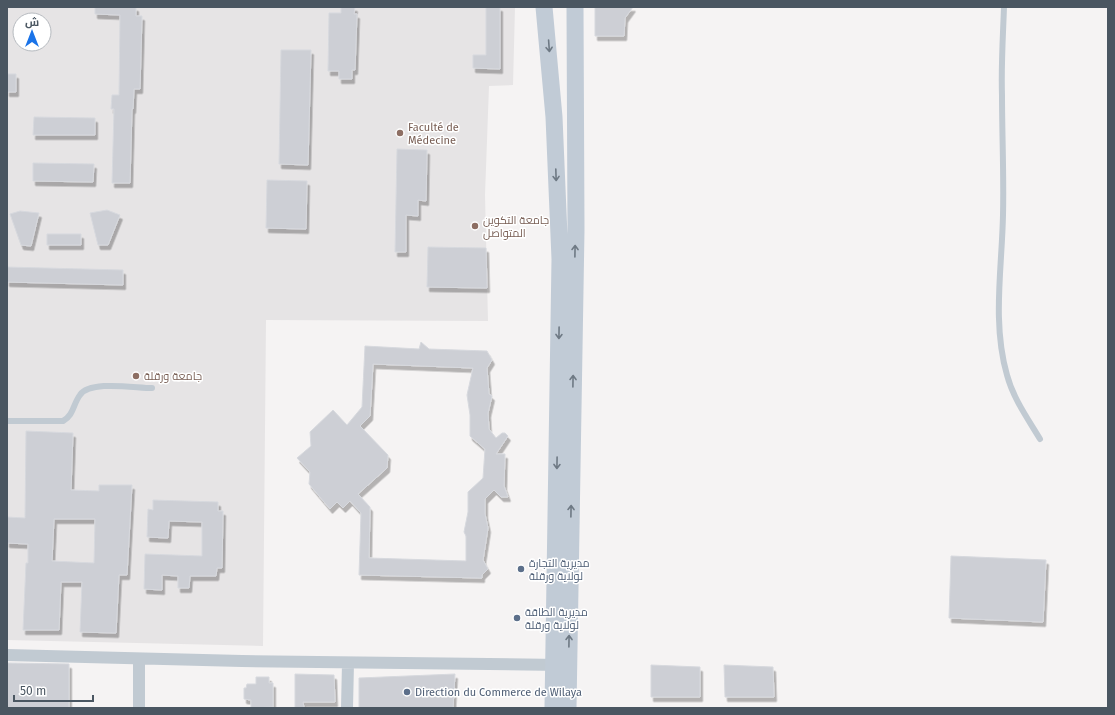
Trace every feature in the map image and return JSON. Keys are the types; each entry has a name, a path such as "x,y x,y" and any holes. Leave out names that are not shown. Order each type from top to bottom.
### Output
{"street":[{"path":"544,7 554,117 560,259 567,305"},
{"path":"553,708 561,665 567,305 575,7"},
{"path":"7,655 348,663 561,665"},
{"path":"139,659 139,708"},
{"path":"347,708 348,663"},
{"path":"561,665 568,708"}],"lane":[{"path":"1004,7 1002,93 1004,215 998,309 1002,352 1007,376 1017,399 1040,439"},
{"path":"7,421 63,421 69,417 79,396 84,391 94,386 152,388"}],"shaded area":[{"name":"جامعة ورقلة","path":"7,7 515,7 513,85 489,86 485,195 488,321 266,320 263,646 7,640"}],"building":[{"path":"95,7 136,7 136,16 142,16 140,89 134,89 132,109 130,183 112,183 114,109 111,109 112,95 119,95 120,15 95,14"},
{"path":"341,7 355,7 354,14 357,14 355,70 352,70 352,79 339,79 339,71 328,71 329,13 341,13"},
{"path":"486,7 500,7 500,69 473,68 473,55 486,55"},
{"path":"595,7 633,7 625,18 624,36 595,36"},
{"path":"281,50 311,50 308,165 279,164"},
{"path":"7,74 16,74 16,92 7,92"},
{"path":"34,117 95,118 95,135 33,135"},
{"path":"397,149 427,150 426,201 418,200 418,216 406,215 406,252 395,252"},
{"path":"33,163 94,164 93,182 33,181"},
{"path":"267,180 307,181 306,229 266,228"},
{"path":"107,210 120,215 108,245 98,245 90,213"},
{"path":"20,211 39,213 31,246 21,245 10,214"},
{"path":"47,234 81,234 81,245 47,245"},
{"path":"428,247 486,248 487,288 427,287"},
{"path":"7,267 123,270 123,285 7,282"},
{"path":"421,342 429,349 487,351 492,360 487,368 489,394 492,396 488,413 489,429 496,438 502,433 505,433 508,436 496,454 505,454 504,486 508,497 501,497 494,490 485,499 485,514 488,528 483,560 488,569 482,575 482,578 359,575 361,513 350,501 343,508 337,502 330,509 309,484 310,472 297,458 311,446 310,432 333,410 347,425 362,407 365,346 419,349","holes":["373,364 473,368 467,395 470,415 470,436 485,449 483,478 468,492 468,512 464,532 466,536 466,561 369,558 370,507 358,494 387,468 388,455 360,426 370,416"]},
{"path":"26,431 73,433 71,490 99,491 99,485 132,485 127,575 119,575 116,633 80,632 82,582 61,582 59,630 23,630 28,544 7,543 7,517 25,518","holes":["54,519 95,519 94,563 52,561"]},
{"path":"153,500 218,502 218,511 223,511 222,568 217,568 216,576 190,576 189,588 178,588 178,576 162,575 162,590 144,589 145,554 202,556 202,522 169,521 168,538 147,537 148,509 153,510"},
{"path":"951,556 1046,560 1043,622 949,618"},
{"path":"7,663 69,664 69,708 7,708"},
{"path":"651,665 700,667 700,697 651,697"},
{"path":"724,665 773,667 774,697 725,697"},
{"path":"295,674 334,675 335,702 303,702 304,708 295,708"},
{"name":"Direction du Commerce de Wilaya","path":"455,674 453,708 359,708 359,678"},
{"path":"256,677 269,677 269,683 273,683 273,707 251,708 251,700 244,699 244,688 246,688 247,684 256,684"}],"place":[{"name":"Faculté de Médecine","path":"400,133"},
{"name":"جامعة التكوين المتواصل","path":"475,226"},
{"name":"جامعة ورقلة","path":"136,376"},
{"name":"مديرية التجارة لولاية ورقلة","path":"521,569"},
{"name":"مديرية الطاقة لولاية ورقلة","path":"517,618"},
{"name":"Direction du Commerce de Wilaya","path":"407,692"}]}
